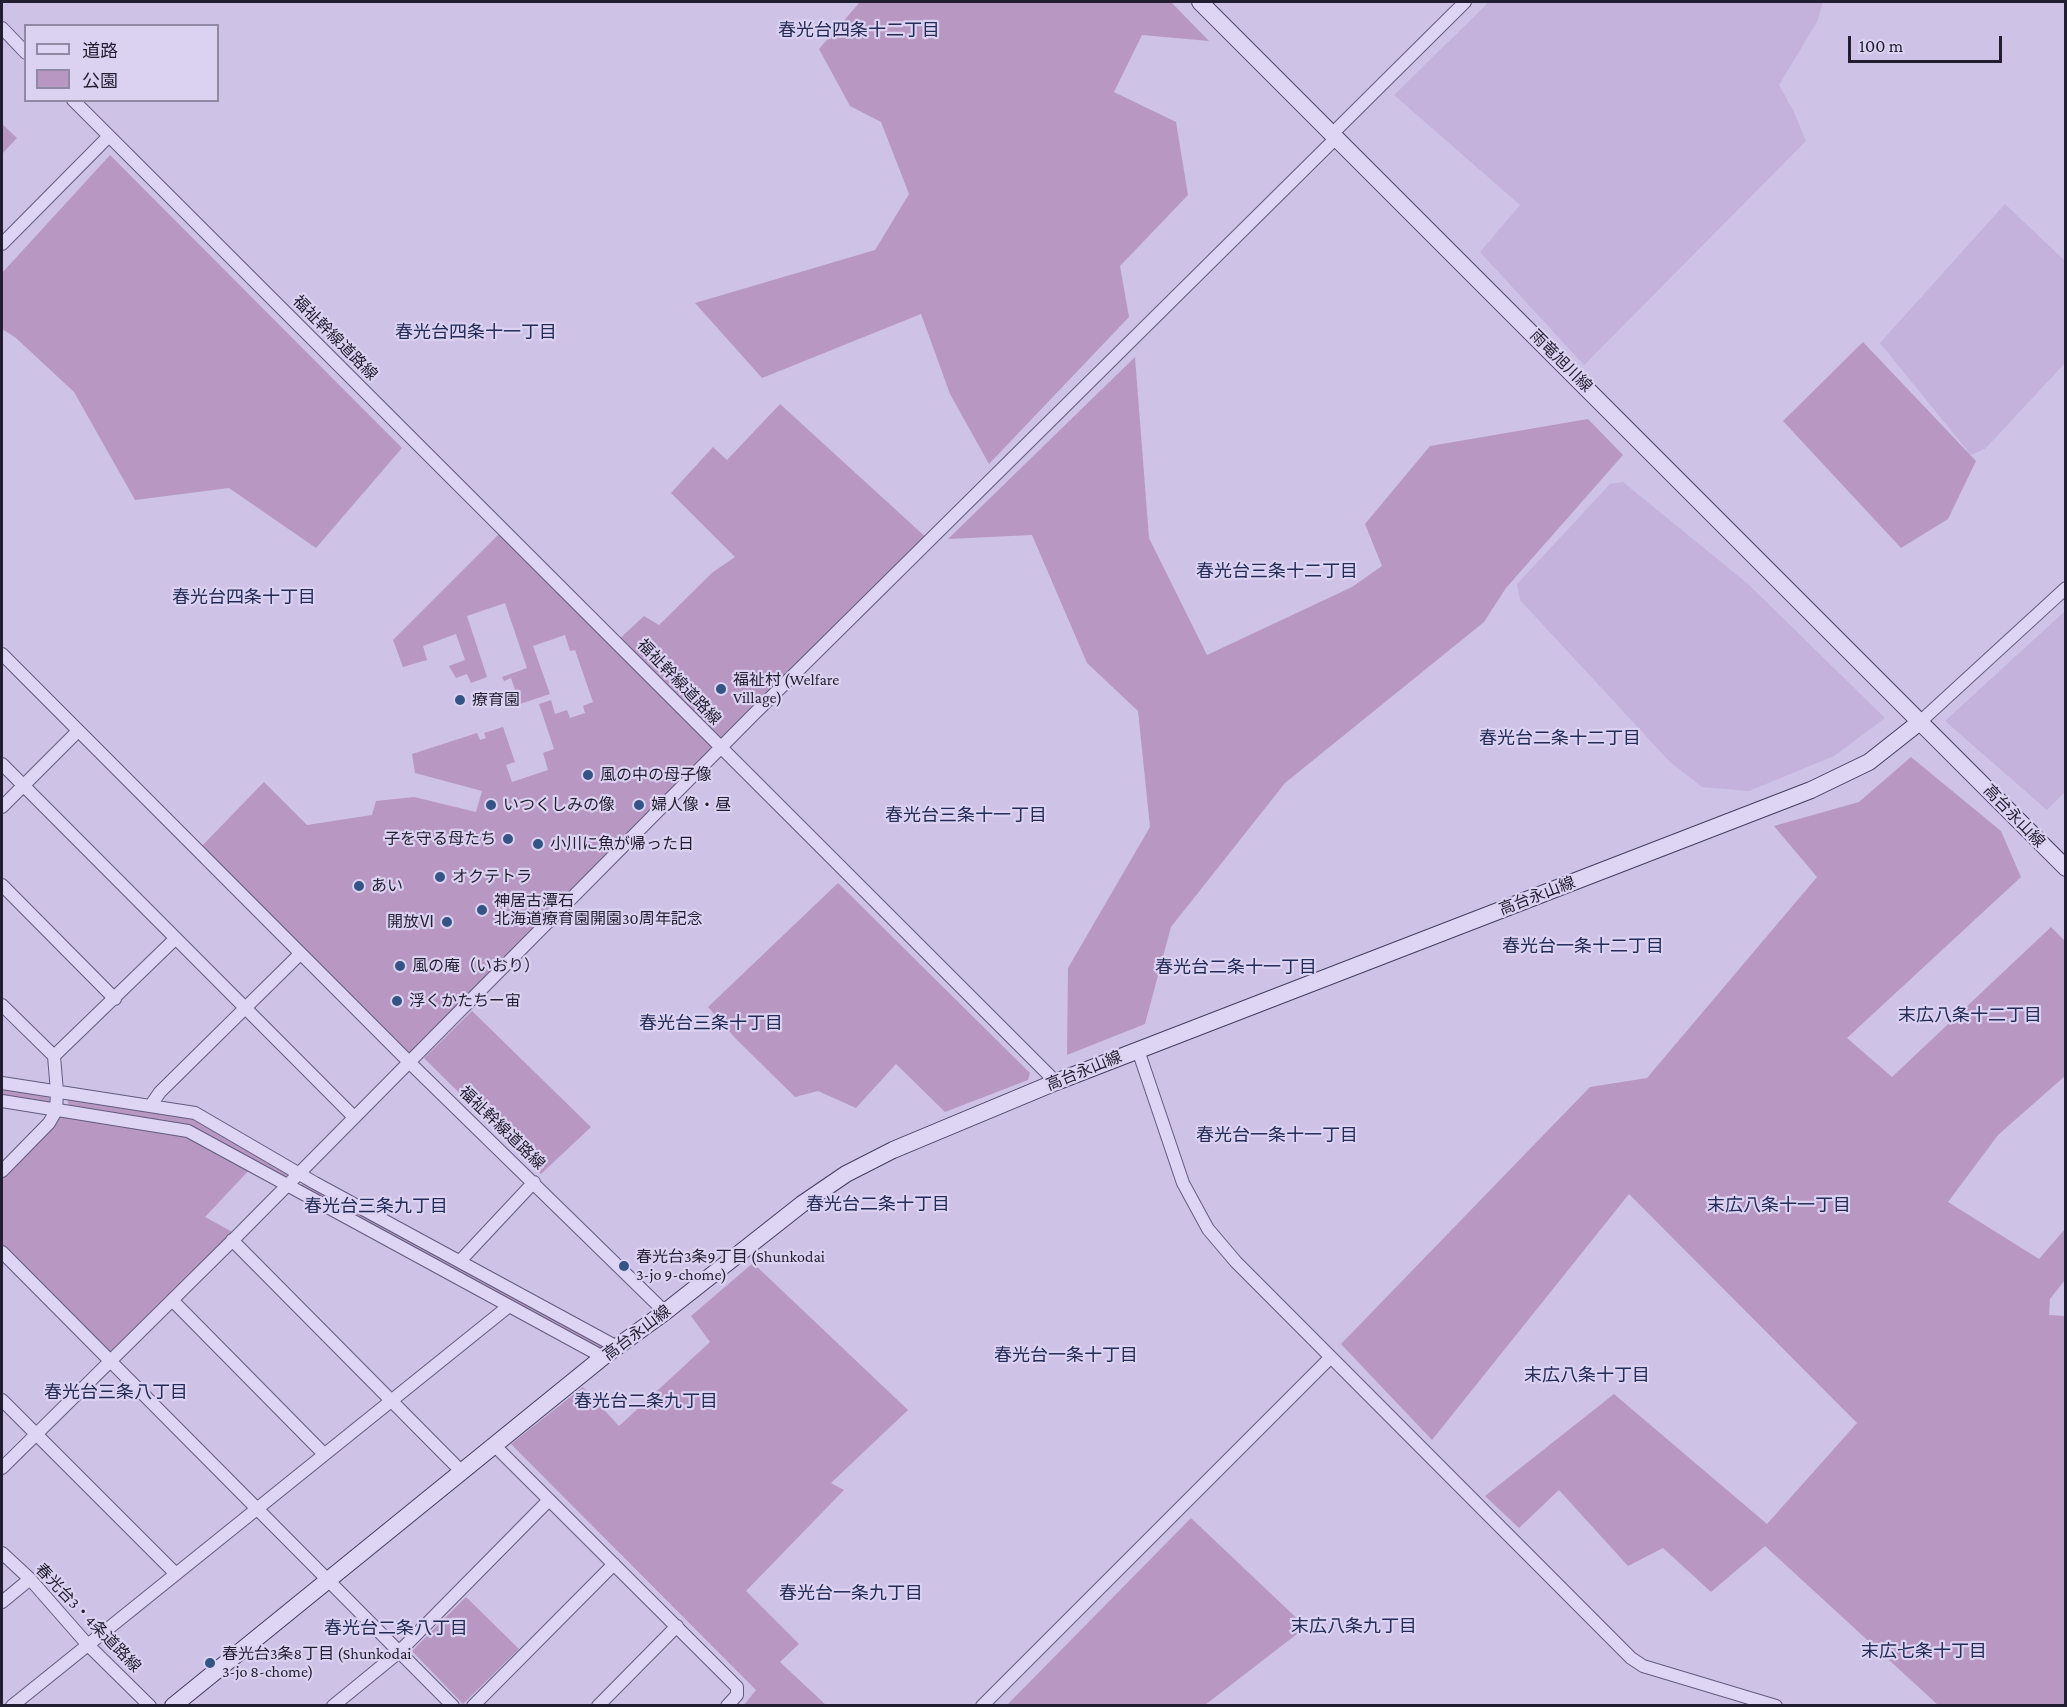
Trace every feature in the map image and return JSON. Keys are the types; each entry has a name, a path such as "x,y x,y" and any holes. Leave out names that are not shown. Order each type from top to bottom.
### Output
{"street":[{"name":"雨竜旭川線","path":"1200,2 1921,721"},
{"path":"1056,1082 720,748 1335,135 1465,2"},
{"path":"2,28 24,50"},
{"name":"福祉幹線道路線","path":"75,102 452,477 720,748 409,1062 665,1312"},
{"path":"2,243 109,136"},
{"path":"1921,721 2066,588"},
{"path":"2,654 409,1062 2,1468"},
{"name":"高台永山線","path":"173,1706 610,1352 665,1312 802,1204 846,1174 893,1150 1056,1082 1810,790 1869,762 1921,721 2066,868"},
{"path":"2,807 78,731"},
{"path":"2,764 353,1116"},
{"path":"2,885 115,999"},
{"path":"54,1056 175,939"},
{"path":"152,1106 160,1092 246,1010 300,954"},
{"path":"2,1005 54,1056 57,1092 57,1111 49,1123 2,1171"},
{"path":"1138,1050 1183,1183 1208,1229 1236,1262 1631,1658 1643,1666 1776,1706"},
{"path":"2,1083 195,1113 297,1173 460,1261 610,1352"},
{"path":"2,1101 188,1131 509,1306 610,1352"},
{"path":"460,1261 534,1182"},
{"path":"232,1240 462,1472"},
{"path":"2,1252 453,1706"},
{"path":"172,1300 324,1454"},
{"path":"12,1706 509,1306"},
{"path":"982,1706 1330,1357"},
{"path":"2,1400 175,1573"},
{"path":"495,1446 737,1687 737,1695 727,1706"},
{"path":"333,1706 399,1652 549,1500"},
{"name":"春光台3・4条道路線","path":"2,1553 30,1579 87,1644 150,1706"},
{"path":"472,1706 614,1564"},
{"path":"2,1602 30,1579"},
{"path":"597,1706 676,1626"}],"shaded area":[{"path":"1489,2 1823,2 1817,22 1779,85 1806,141 1584,365 1480,252 1520,205 1394,95"},
{"path":"2005,204 2065,261 2065,363 1985,449 1971,455 1880,343"},
{"path":"1623,482 1748,584 1885,718 1834,756 1749,791 1702,787 1670,762 1520,600 1517,584 1610,484"},
{"path":"2065,611 2065,792 2047,810 1945,721"}],"green space":[{"path":"860,2 1171,2 1209,41 1142,35 1114,92 1176,122 1188,195 1120,266 1129,317 989,464 950,394 921,314 762,378 695,303 875,250 909,194 881,122 850,106 819,49"},
{"path":"2,124 17,138 2,154"},
{"path":"110,155 402,448 316,548 229,488 135,500 74,392 16,338 2,329 2,273"},
{"path":"1863,342 1976,461 1948,519 1901,548 1783,421"},
{"path":"1135,357 1149,538 1207,655 1352,587 1382,566 1365,524 1430,446 1588,419 1623,455 1506,588 1484,622 1285,783 1171,927 1145,1024 1067,1055 1068,968 1150,827 1138,711 1087,663 1032,535 948,539"},
{"path":"780,404 930,541 409,1062 198,850 264,782 307,825 372,815 376,801 414,797 476,812 482,791 415,773 412,754 477,733 480,740 486,738 484,733 503,727 515,762 506,765 512,782 548,770 543,753 554,749 539,704 551,700 555,714 567,710 570,718 585,713 583,706 593,702 575,650 570,651 565,635 533,646 550,694 520,704 511,678 504,681 502,677 527,668 505,603 467,616 487,677 471,683 467,674 456,678 449,666 465,660 456,634 423,646 427,660 403,667 393,640 504,529 616,642 644,616 659,625 713,572 735,557 671,493 713,447 727,460"},
{"path":"1911,757 2001,831 2021,877 1847,1038 1892,1077 2051,927 2065,941 2065,1076 1998,1135 1948,1202 2039,1259 2065,1229 2065,1280 2050,1299 2049,1315 2066,1316 2065,1705 1938,1705 1765,1546 1711,1592 1663,1548 1628,1566 1559,1490 1519,1528 1485,1496 1614,1394 1767,1524 1857,1423 1629,1194 1432,1440 1341,1344 1590,1087 1647,1078 1817,877 1774,826 1859,802"},
{"path":"838,883 1030,1073 1028,1080 945,1112 896,1064 856,1108 818,1091 795,1097 736,1039 708,1007"},
{"path":"472,1011 591,1127 541,1174 424,1058"},
{"path":"2,1086 49,1095 50,1104 2,1097"},
{"path":"67,1098 193,1117 291,1172 283,1178 189,1127 69,1107"},
{"path":"56,1111 188,1131 253,1166 205,1217 238,1235 109,1361 2,1252 2,1171"},
{"path":"304,1180 608,1342 603,1350 304,1189 301,1185"},
{"path":"753,1263 908,1410 831,1483 844,1490 746,1591 799,1644 780,1662 826,1705 744,1705 756,1690 511,1444 583,1387 619,1426 710,1342 691,1316"},
{"path":"1191,1518 1306,1627 1205,1705 1007,1705"},
{"path":"466,1597 519,1649 463,1704 412,1651"}],"place":[{"name":"福祉村 (Welfare Village)","path":"721,689"},
{"name":"療育園","path":"460,700"},
{"name":"風の中の母子像","path":"588,775"},
{"name":"いつくしみの像","path":"491,805"},
{"name":"婦人像・昼","path":"639,805"},
{"name":"子を守る母たち","path":"508,839"},
{"name":"小川に魚が帰った日","path":"538,844"},
{"name":"オクテトラ","path":"440,877"},
{"name":"あい","path":"359,886"},
{"name":"神居古潭石 北海道療育園開園30周年記念","path":"482,910"},
{"name":"開放Ⅵ","path":"447,922"},
{"name":"風の庵（いおり）","path":"400,966"},
{"name":"浮くかたちー宙","path":"397,1001"},
{"name":"春光台3条9丁目 (Shunkodai 3-jo 9-chome)","path":"624,1266"},
{"name":"春光台3条8丁目 (Shunkodai 3-jo 8-chome)","path":"210,1663"}],"district":[{"name":"春光台四条十二丁目","path":"859,30"},
{"name":"春光台四条十一丁目","path":"476,332"},
{"name":"春光台三条十二丁目","path":"1277,571"},
{"name":"春光台四条十丁目","path":"244,597"},
{"name":"春光台二条十二丁目","path":"1560,738"},
{"name":"春光台三条十一丁目","path":"966,815"},
{"name":"春光台一条十二丁目","path":"1583,946"},
{"name":"春光台二条十一丁目","path":"1236,967"},
{"name":"末広八条十二丁目","path":"1970,1015"},
{"name":"春光台三条十丁目","path":"711,1023"},
{"name":"春光台一条十一丁目","path":"1277,1135"},
{"name":"春光台二条十丁目","path":"878,1204"},
{"name":"末広八条十一丁目","path":"1779,1205"},
{"name":"春光台三条九丁目","path":"376,1206"},
{"name":"春光台一条十丁目","path":"1066,1355"},
{"name":"末広八条十丁目","path":"1587,1375"},
{"name":"春光台三条八丁目","path":"116,1392"},
{"name":"春光台二条九丁目","path":"646,1401"},
{"name":"春光台一条九丁目","path":"851,1593"},
{"name":"末広八条九丁目","path":"1354,1626"},
{"name":"春光台二条八丁目","path":"396,1628"},
{"name":"末広七条十丁目","path":"1924,1651"}]}
